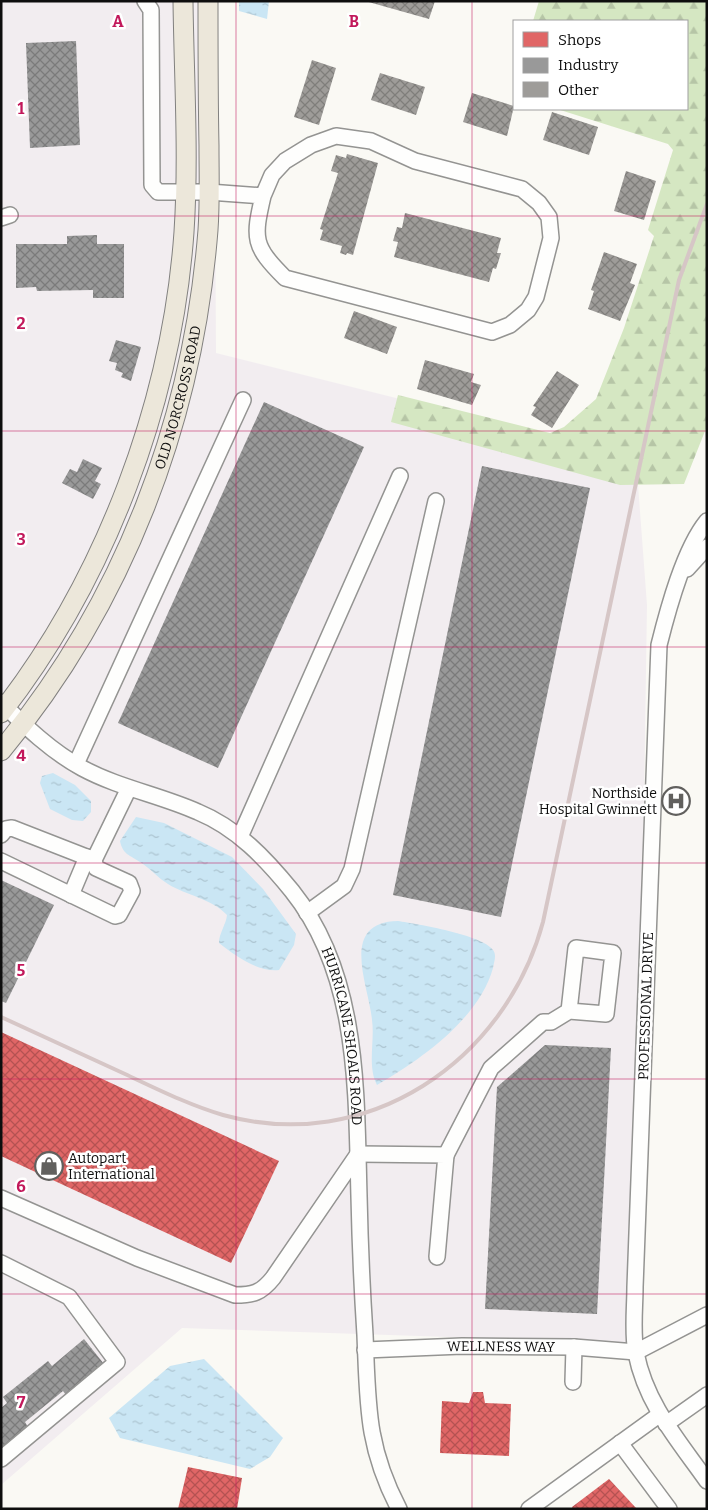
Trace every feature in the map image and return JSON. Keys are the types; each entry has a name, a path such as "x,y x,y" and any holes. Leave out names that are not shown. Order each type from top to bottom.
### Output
{"main road":[{"name":"OLD NORCROSS ROAD","path":"3,708 40,659 68,613 104,540 133,471 153,412 168,353 178,292 185,193 183,1"},
{"name":"OLD NORCROSS ROAD","path":"1,751 55,679 87,627 133,535 169,442 195,339 208,237 208,1"}],"street":[{"path":"145,1 152,10 152,185 158,192 209,192 263,196"},
{"path":"336,136 371,141 415,160 522,188 540,203 550,217 551,238 536,297 528,310 510,325 492,332 285,278 266,258 258,242 256,226 263,196 272,175 285,161 311,145 336,136"},
{"path":"76,764 242,400"},
{"path":"240,837 400,476"},
{"path":"307,913 344,886 352,869 436,501"},
{"name":"PROFESSIONAL DRIVE","path":"707,521 698,532 667,614 659,645 635,1287 636,1352 662,1420 707,1480"},
{"path":"681,576 707,546"},
{"name":"HURRICANE SHOALS ROAD","path":"3,708 47,746 76,764 129,788 199,812 240,837 263,856 307,913 335,975 348,1020 358,1154 365,1350 372,1441 386,1484 399,1509"},
{"path":"71,895 129,788"},
{"path":"1,835 6,829 12,828 90,858 96,868 129,883 132,891 122,912 115,916 1,861"},
{"path":"437,1257 446,1155 491,1068 543,1022 551,1022 569,1011 606,1014 613,953 576,948 569,1011"},
{"path":"1,1198 138,1258 235,1295 250,1295 263,1290 273,1278 358,1154 446,1155"},
{"path":"1,1263 69,1297 117,1362 1,1459"},
{"path":"636,1352 707,1315"},
{"name":"WELLNESS WAY","path":"365,1350 462,1346 574,1347 636,1352"},
{"path":"573,1382 574,1347"},
{"path":"529,1509 620,1443 707,1395"},
{"path":"620,1443 669,1509"}],"shaded area":[{"path":"1,1 214,1 216,353 636,458 647,605 641,997 628,1343 182,1328 1,1485"}],"green space":[{"path":"539,1 707,1 707,426 684,484 620,485 391,422 398,395 550,433 564,427 596,399 624,328 654,236 648,230 673,150 668,144 560,110 688,110 688,20 533,20"}],"water":[{"path":"239,1 269,1 267,19 239,11"},
{"path":"53,773 75,785 91,801 91,812 83,821 72,820 50,809 40,783 42,776"},
{"path":"136,817 164,823 232,857 263,889 296,934 294,945 279,970 255,966 219,943 227,915 221,909 168,884 144,864 125,852 120,841"},
{"path":"398,921 449,931 477,940 493,950 495,959 486,987 461,1021 429,1050 377,1085 372,1070 372,1020 361,958 363,944 368,932 380,924"},
{"path":"204,1359 283,1438 270,1457 250,1469 120,1438 109,1418 170,1366"}],"building: Shops":[{"path":"1,1032 279,1161 231,1263 1,1156"},
{"path":"473,1392 483,1392 485,1403 511,1404 509,1456 440,1453 442,1401 469,1403"},
{"path":"188,1467 242,1478 237,1509 178,1509"},
{"path":"609,1479 637,1509 573,1509 572,1507"}],"building: Industry":[{"path":"76,41 80,145 30,148 26,43"},
{"path":"97,235 97,244 124,244 124,298 93,298 93,290 37,291 36,287 16,288 16,244 67,244 67,236"},
{"path":"116,340 141,347 131,381 121,377 123,373 115,370 117,363 109,361"},
{"path":"264,402 364,447 218,768 118,723"},
{"path":"83,459 102,468 95,481 101,484 93,499 62,483 70,469 77,472"},
{"path":"482,466 590,488 501,917 393,895"},
{"path":"1,880 54,905 6,1003 1,1001"},
{"path":"545,1045 611,1048 597,1314 485,1309 497,1087"},
{"path":"84,1339 104,1364 66,1395 63,1391 25,1422 28,1427 1,1449 1,1408 7,1403 3,1397 48,1361 52,1366"}],"building: Other":[{"path":"365,1 435,1 429,19"},
{"path":"312,60 336,68 319,125 294,117"},
{"path":"380,73 425,87 416,115 371,100"},
{"path":"472,93 513,106 507,136 463,122"},
{"path":"552,112 598,127 589,155 543,140"},
{"path":"347,154 378,163 353,255 340,253 342,246 320,240 323,230 320,229 338,173 331,171 336,155 346,158"},
{"path":"626,171 656,181 644,220 614,211"},
{"path":"405,213 501,238 497,253 501,253 496,269 493,268 489,282 394,257 398,242 393,241 397,227 402,228"},
{"path":"604,252 637,264 630,283 635,285 620,321 588,309 594,291 591,290"},
{"path":"354,311 397,327 387,354 344,338"},
{"path":"425,360 474,374 471,382 481,385 472,405 417,389"},
{"path":"557,371 579,385 552,428 531,415 536,407 533,406"}],"railway":[{"path":"1,1017 161,1091 198,1106 223,1115 277,1124 328,1121 378,1108 423,1086 463,1055 497,1017 524,972 543,922 679,280 707,204"}],"place":[{"name":"Northside Hospital Gwinnett","path":"676,801"},
{"name":"Autopart International","path":"49,1166"}]}
